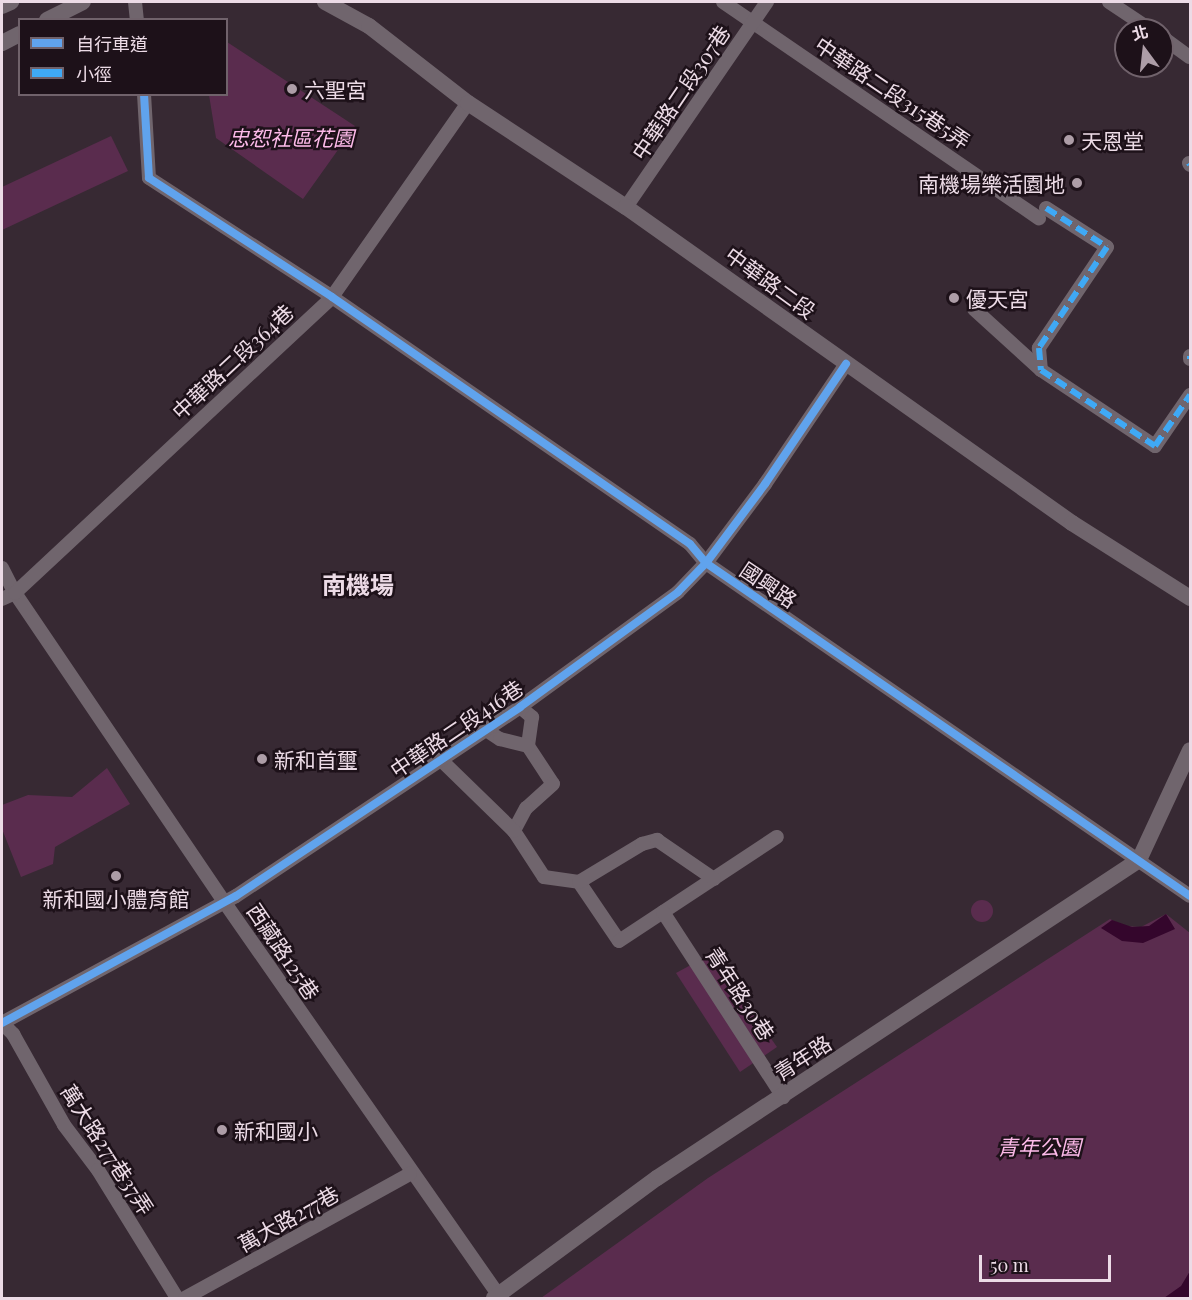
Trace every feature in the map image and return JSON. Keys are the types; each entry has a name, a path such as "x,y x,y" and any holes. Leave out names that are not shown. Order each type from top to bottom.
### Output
{"street":[{"path":"2,6 10,2"},
{"path":"52,18 82,2"},
{"path":"135,2 137,18"},
{"name":"中華路二段","path":"325,2 369,26 468,103 626,207 1072,523 1191,598"},
{"name":"中華路二段315巷5弄","path":"723,2 1043,213 1107,247 1039,348 1041,370"},
{"name":"中華路二段307巷","path":"626,207 767,2"},
{"path":"1109,2 1133,18"},
{"path":"2,43 18,35"},
{"path":"1174,45 1191,57"},
{"name":"國興路","path":"144,96 149,178 332,297 690,544 706,563 1191,896"},
{"name":"中華路二段364巷","path":"2,599 15,593 332,297 468,103"},
{"path":"974,309 1041,370 1155,446 1191,395"},
{"name":"中華路二段416巷","path":"2,1023 49,994 225,903 520,707 678,592 706,563 846,364"},
{"name":"西藏路125巷","path":"2,568 15,593 225,903 496,1297"},
{"path":"514,831 526,808 553,784 528,746 532,717 520,707"},
{"path":"486,730 500,739 528,746"},
{"path":"1139,860 1191,750"},
{"path":"441,760 514,831 544,877 579,882 642,844 657,840 714,879"},
{"path":"579,882 619,941 777,837"},
{"name":"青年路","path":"496,1297 657,1178 1139,860"},
{"name":"青年路30巷","path":"663,912 783,1096"},
{"name":"萬大路277巷37弄","path":"2,1023 13,1034 64,1125 99,1170 177,1299"},
{"name":"萬大路277巷","path":"185,1299 410,1174"}],"green space":[{"name":"忠恕社區花園","path":"228,43 355,126 303,199 216,138 209,96 228,96"},
{"path":"111,136 128,171 2,230 2,187"},
{"path":"107,768 130,804 55,847 53,864 21,877 2,829 2,805 28,795 72,797"},
{"path":"982,900 990,903 993,911 990,919 982,922 974,919 971,911 974,903"},
{"name":"青年公園","path":"1166,914 1190,933 1190,1298 541,1298 708,1178 1110,919 1124,926 1141,927"},
{"path":"711,954 777,1047 740,1072 676,973"}],"shaded area":[{"path":"1166,914 1175,929 1143,943 1122,941 1101,928 1112,920 1132,927 1149,926"},
{"path":"1190,1271 1190,1298 1164,1298 1181,1286"}],"marked path":[{"path":"1046,208 1107,247 1039,348 1041,370 1155,446 1190,395"}],"cycle path":[{"path":"144,96 149,178 332,297 690,544 706,563 1190,896"},
{"path":"2,1023 236,896 520,707 678,592 706,563 765,484 846,364"}],"place":[{"name":"六聖宮","path":"292,89"},
{"name":"天恩堂","path":"1069,140"},
{"name":"南機場樂活園地","path":"1077,183"},
{"name":"優天宮","path":"954,298"},
{"name":"新和首璽","path":"262,759"},
{"name":"新和國小體育館","path":"116,876"},
{"name":"新和國小","path":"222,1130"}],"district":[{"name":"南機場","path":"358,585"}]}
